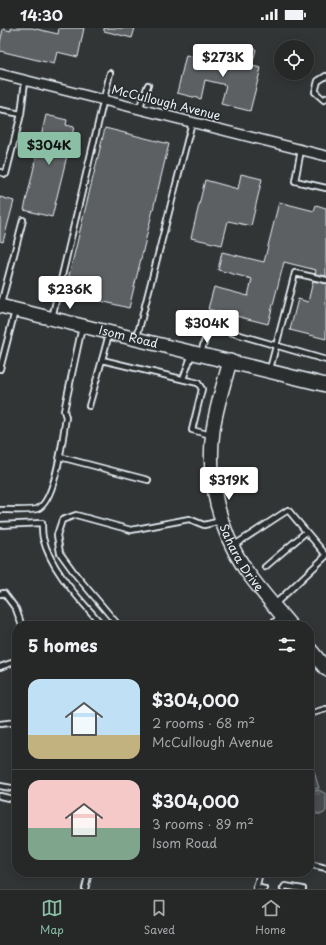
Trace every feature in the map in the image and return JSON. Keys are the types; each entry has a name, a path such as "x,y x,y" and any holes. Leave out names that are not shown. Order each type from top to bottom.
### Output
{"street":[{"name":"McCullough Avenue","path":"0,74 326,156"},
{"name":"Isom Road","path":"0,306 326,385"},
{"name":"Sahara Drive","path":"230,361 213,436 212,470 214,491 222,521 232,546 245,568 287,621"},
{"path":"314,654 326,669"}],"lane":[{"path":"52,318 110,73"},
{"path":"326,76 318,81 315,92 324,100 326,98"},
{"path":"0,172 6,174 20,114 25,81"},
{"path":"139,109 148,85"},
{"path":"0,110 20,114"},
{"path":"136,339 192,122"},
{"path":"301,150 295,181 326,188"},
{"path":"0,306 23,220"},
{"path":"270,371 295,273 326,280"},
{"path":"0,369 15,309"},
{"path":"0,510 37,509 46,502 60,457 66,417 64,411 82,326"},
{"path":"183,379 197,354 209,326 326,360"},
{"path":"89,406 109,332"},
{"path":"102,360 198,383 202,389 192,430 213,436"},
{"path":"60,457 148,480"},
{"path":"232,546 288,510 326,556 278,610 272,621"},
{"path":"115,621 76,575 60,553 57,535 62,520 76,515 131,530 189,519 204,525 222,521"},
{"path":"0,525 42,523 43,538 55,566 66,582 99,621"},
{"path":"265,567 306,532"},
{"path":"0,594 4,593 16,609 20,621"},
{"path":"0,667 12,663"},
{"path":"314,713 326,709"},
{"path":"0,724 12,723"},
{"path":"0,786 12,789"},
{"path":"0,796 12,799"},
{"path":"314,865 326,868"},
{"path":"85,889 88,877"},
{"path":"259,877 256,888 264,889"},
{"path":"283,889 286,886 303,889"}],"green space":[{"path":"314,771 319,788 314,790"},
{"path":"319,790 326,794 326,811 323,814 314,814 314,792"}],"building":[{"path":"11,28 32,28 58,34 59,28 84,28 78,57 57,52 54,64 0,51 3,29 11,31"},
{"path":"104,28 135,28 132,38 104,31"},
{"path":"236,44 256,49 252,66 261,68 250,111 221,104 226,85 205,80 201,99 177,93 186,55 231,66"},
{"path":"46,115 67,120 66,125 74,127 52,217 24,210"},
{"path":"105,128 169,144 129,308 65,292"},
{"path":"241,174 262,179 251,226 228,221 222,245 191,238 205,180 238,189"},
{"path":"0,197 14,201 3,242 0,241"},
{"path":"279,202 314,211 316,205 326,208 326,276 315,274 316,270 284,262 268,324 208,309 214,287 248,296 252,279 218,270 222,252 264,262"},
{"path":"313,281 326,284 326,339 290,330 298,299 308,302"}]}
